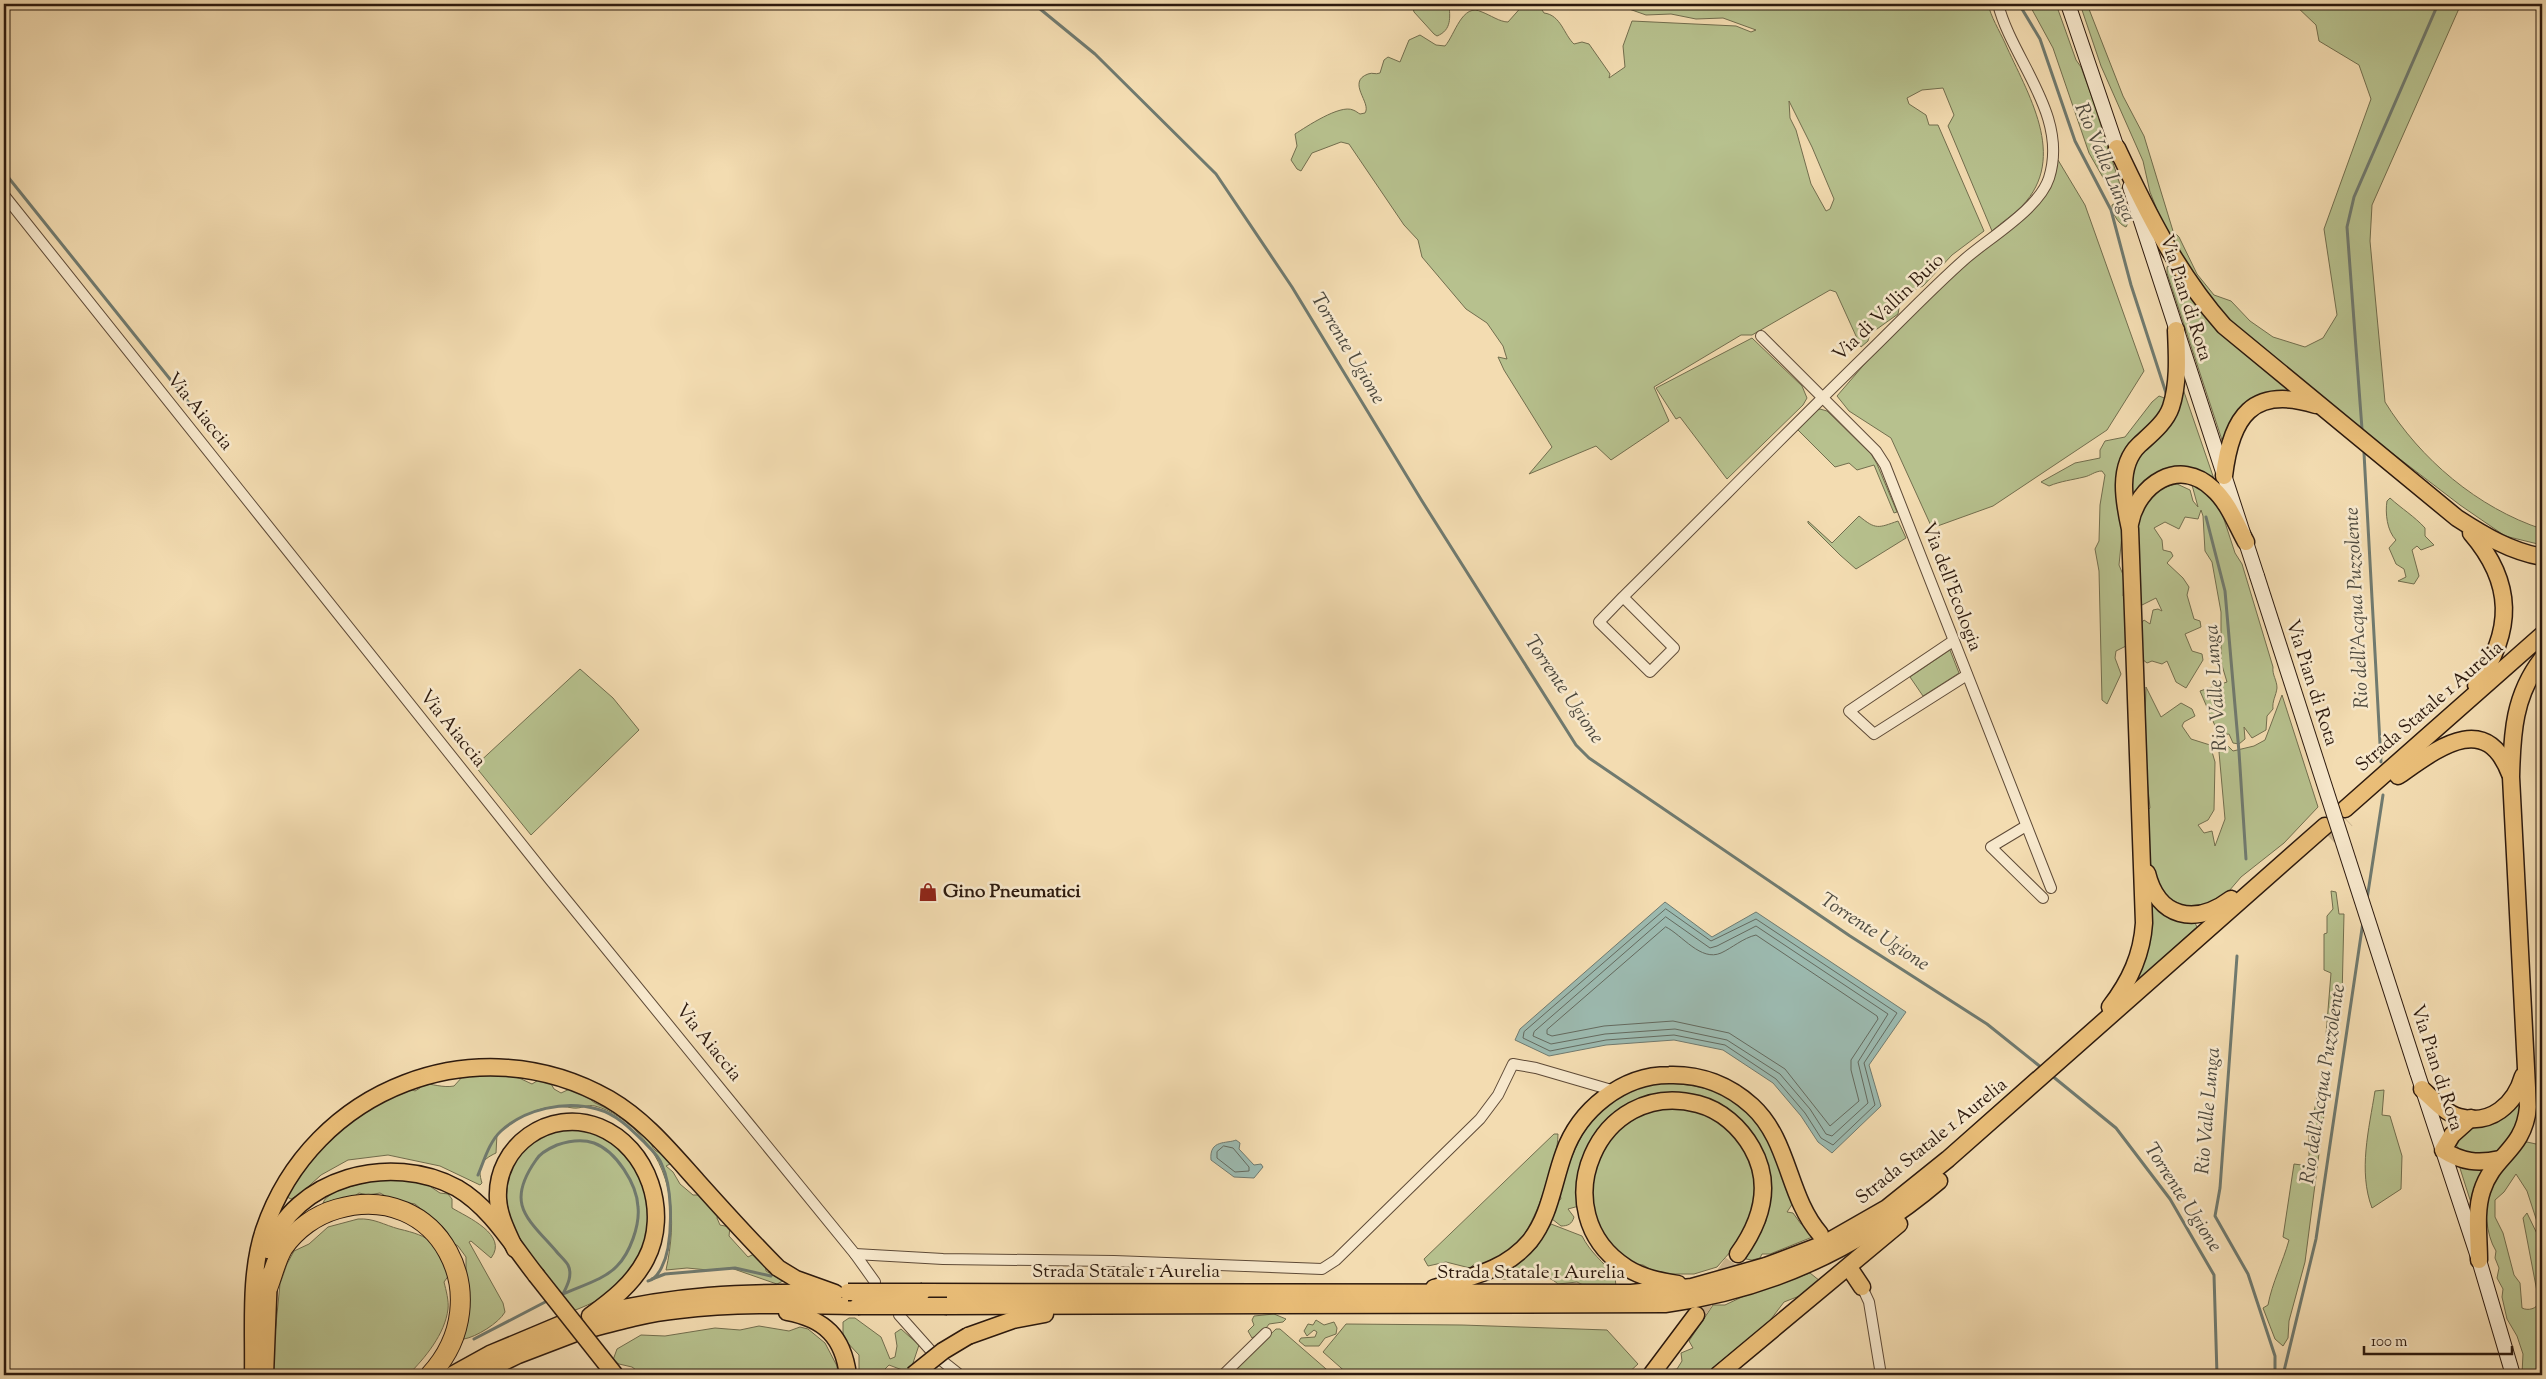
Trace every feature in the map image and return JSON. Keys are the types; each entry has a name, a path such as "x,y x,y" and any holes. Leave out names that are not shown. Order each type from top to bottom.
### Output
{"highway":[{"path":"2117,148 2150,218 2201,300 2231,332 2458,518 2498,543 2520,552 2542,556"},
{"path":"2090,1034 2122,991 2134,969 2140,952 2144,923 2130,529 2124,498 2126,470 2133,452 2161,423 2171,407 2176,365 2176,330"},
{"path":"2224,476 2227,450 2233,432 2242,417 2256,406 2274,399 2283,399 2321,407"},
{"path":"2130,529 2135,507 2145,491 2167,477 2184,476 2196,479 2213,488 2221,497 2246,542"},
{"path":"2455,712 2480,681 2496,651 2503,630 2504,610 2501,584 2493,563 2485,550 2458,518"},
{"name":"Strada Statale 1 Aurelia","path":"2542,635 2455,712 2346,814 2398,776 2542,649"},
{"path":"2480,1260 2480,1200 2487,1180 2500,1160 2518,1140 2526,1121 2528,1107 2524,1071 2511,776 2513,728 2517,706 2527,682 2542,659"},
{"path":"2398,776 2451,742 2471,739 2484,742 2495,749 2502,757 2511,776"},
{"name":"Strada Statale 1 Aurelia","path":"452,1375 506,1347 580,1324 632,1305 687,1296 763,1292 1631,1293 1692,1287 1766,1266 1801,1253 1870,1220 1922,1181 2016,1106 2074,1055 2327,832 2301,847 2090,1034 2074,1055"},
{"path":"2142,848 2153,893 2173,911 2194,915 2218,908 2274,863 2301,847"},
{"path":"253,1375 261,1286 263,1233 279,1196 294,1170 328,1131 368,1100 402,1084 437,1072 486,1067 540,1072 594,1091 625,1109 651,1130 778,1268 805,1283 842,1292"},
{"path":"2422,1089 2448,1111 2459,1117 2471,1118 2495,1114 2508,1105 2519,1088 2524,1071"},
{"path":"1417,1292 1494,1269 1523,1249 1542,1222 1564,1151 1574,1132 1592,1109 1615,1090 1644,1078 1675,1075 1704,1079 1736,1093 1768,1123 1778,1140 1806,1216 1820,1234"},
{"path":"1692,1287 1656,1280 1627,1268 1605,1249 1591,1227 1584,1199 1585,1178 1589,1163 1600,1139 1624,1116 1650,1104 1664,1101 1690,1102 1719,1113 1744,1135 1760,1166 1763,1195 1758,1219 1738,1254"},
{"name":"Strada Statale 1 Aurelia","path":"477,1375 580,1324 658,1313 745,1305 1620,1306 1682,1302 1757,1283 1844,1248 1895,1217 1953,1169 2016,1106"},
{"path":"2471,1118 2452,1135 2443,1150 2462,1160 2477,1162 2500,1160"},
{"path":"515,1249 500,1212 498,1189 504,1165 519,1143 540,1128 565,1122 589,1124 612,1133 621,1141 642,1166 651,1186 656,1207 654,1238 647,1258 635,1277 580,1324"},
{"path":"1718,1375 1878,1243 1922,1203 1953,1169"},
{"path":"265,1375 261,1286 282,1232 310,1197 345,1178 362,1173 392,1171 416,1174 457,1188 471,1198 515,1249 615,1375"},
{"path":"261,1286 289,1241 302,1227 322,1214 348,1206 369,1204 389,1208 413,1218 428,1228 444,1245 456,1268 462,1295 457,1332 449,1350 430,1375"},
{"path":"1852,1272 1862,1286"},
{"path":"745,1305 806,1316 819,1323 829,1330 842,1347 848,1375"},
{"path":"913,1375 943,1351 968,1336 1013,1320 1097,1306"},
{"path":"1651,1375 1696,1315"}],"main road":[{"name":"Via Pian di Rota","path":"2068,4 2246,542 2422,1089 2480,1260 2513,1375"}],"street":[{"name":"Via di Vallin Buio","path":"1623,597 1674,648 1650,672 1599,622 1623,597 1824,397 1964,260 2036,200 2049,178 2053,139 2037,91 2006,28 1998,4"},
{"name":"Via Aiaccia","path":"4,195 551,880 855,1254 875,1282"},
{"name":"Via dell'Ecologia","path":"1762,336 1876,450 1885,464 2051,888"},
{"path":"1953,641 1849,712 1874,734 1967,675"},
{"path":"2026,826 1990,847 2043,898"},
{"path":"855,1254 943,1259 1114,1261 1322,1269 1336,1260 1480,1119 1498,1095 1512,1064 1536,1068 1615,1090"},
{"path":"1862,1286 1869,1302 1881,1375"},
{"path":"899,1315 932,1352"},
{"path":"1223,1375 1266,1334"},
{"path":"941,1360 960,1375"}],"green space":[{"path":"1412,4 1449,4 1448,27 1437,36 1414,12"},
{"path":"1524,4 1538,4 1544,13 1558,21 1574,44 1582,42 1589,44 1610,74 1609,78 1625,67 1623,46 1632,21 1736,26 1751,32 1756,30 1723,18 1696,19 1671,14 1646,15 1615,4 1988,4 1993,19 2024,83 2039,125 2043,146 2042,167 2036,187 2022,206 1992,231 1948,126 1954,115 1943,88 1922,90 1907,98 1909,104 1926,115 1929,125 1938,125 1984,231 1952,255 1923,286 1909,292 1900,303 1898,314 1870,334 1868,341 1861,347 1836,292 1830,290 1752,335 1741,335 1654,387 1669,421 1611,460 1596,446 1529,474 1552,447 1504,370 1498,357 1507,359 1503,346 1487,323 1466,309 1422,257 1418,240 1404,225 1349,144 1341,142 1312,153 1301,171 1297,169 1291,160 1297,146 1295,134 1323,117 1340,110 1347,109 1354,110 1360,114 1365,113 1366,109 1359,82 1370,73 1380,73 1384,60 1388,57 1400,62 1409,40 1420,35 1436,45 1445,46 1464,15 1475,10 1508,22","holes":["1789,101 1812,147 1834,199 1830,209 1826,211 1811,184 1796,130 1790,118"]},
{"path":"2029,4 2056,4 2091,95 2125,200 2128,223 2126,227 2114,215 2112,205 2117,202 2089,153 2053,48"},
{"path":"2080,4 2087,4 2123,96 2144,136 2173,231 2179,237 2197,274 2214,295 2231,301 2250,321 2273,337 2305,347 2323,338 2337,315 2324,229 2371,99 2359,65 2319,41 2316,25 2294,4 2461,4 2372,205 2370,241 2385,402 2415,443 2433,462 2473,495 2518,520 2542,529 2542,545 2505,536 2460,505 2294,378 2230,324 2169,240 2150,192 2143,161 2101,66"},
{"path":"2058,160 2085,205 2144,371 2107,430 1993,506 1932,528 1891,438 1849,411 1837,396 1887,338 2049,187"},
{"path":"2170,265 2298,394 2273,396 2225,440 2222,440 2167,273 2167,267"},
{"path":"1752,338 1802,386 1807,398 1803,405 1727,479 1680,417 1676,419 1656,388"},
{"path":"2183,389 2214,479 2210,481 2193,473 2132,501 2130,470"},
{"path":"2159,396 2167,399 2168,407 2131,445 2119,565 2124,577 2123,596 2126,598 2126,646 2116,651 2115,658 2121,674 2107,704 2102,700 2099,571 2095,549 2099,541 2100,505 2105,475 2102,471 2099,471 2049,486 2041,482 2075,463 2100,458 2100,450 2105,441 2125,437 2152,402"},
{"path":"1820,409 1827,411 1871,454 1897,512 1894,513 1874,465 1857,470 1849,463 1835,467 1797,429 1815,411"},
{"path":"2177,484 2190,490 2193,501 2198,507 2192,485 2198,485 2219,504 2235,553 2242,564 2273,667 2277,688 2273,709 2267,716 2266,730 2252,738 2244,727 2245,739 2239,744 2233,743 2229,734 2219,735 2200,691 2227,682 2221,662 2221,612 2212,562 2205,551 2201,510 2198,519 2185,517 2179,529 2165,522 2154,528 2162,540 2163,550 2171,552 2173,556 2167,563 2183,578 2189,587 2187,595 2194,619 2200,621 2201,627 2185,634 2192,651 2202,654 2203,660 2186,688 2176,682 2167,661 2162,664 2152,661 2147,663 2142,659 2138,627 2144,620 2150,624 2153,610 2158,609 2162,611 2156,598 2140,606 2137,568 2137,522 2139,510 2143,502 2154,492"},
{"path":"2390,498 2425,528 2425,536 2434,545 2421,550 2417,546 2412,550 2419,576 2414,584 2398,581 2406,577 2404,569 2396,564 2389,548 2396,540 2389,527 2386,511 2387,501"},
{"path":"1859,516 1874,526 1898,521 1906,538 1856,569 1808,521 1832,543"},
{"path":"1950,650 1959,673 1923,696 1910,677"},
{"path":"580,669 613,698 639,730 531,835 475,766"},
{"path":"2146,687 2161,717 2181,703 2192,709 2195,716 2184,722 2182,726 2191,739 2210,745 2215,762 2214,810 2208,820 2198,825 2204,833 2212,831 2215,846 2225,819 2219,752 2228,746 2233,751 2254,746 2265,740 2282,695 2318,807 2284,843 2241,877 2229,891 2219,899 2192,910 2166,897 2151,876 2147,811 2150,808 2144,749"},
{"path":"2331,891 2336,892 2339,914 2344,914 2342,998 2332,1049 2325,1047 2331,973 2324,970 2324,934 2327,933 2327,916 2333,909"},
{"path":"2153,905 2178,919 2195,923 2197,927 2137,981 2134,979 2149,910"},
{"path":"485,1071 519,1078 532,1084 540,1079 550,1082 554,1089 561,1093 574,1087 586,1093 595,1103 629,1122 642,1132 656,1151 668,1159 670,1164 666,1166 673,1172 680,1184 693,1195 699,1195 718,1214 717,1218 720,1225 730,1227 729,1236 748,1257 756,1253 765,1261 766,1271 783,1281 777,1284 731,1268 666,1270 671,1233 670,1196 659,1163 649,1147 628,1124 612,1113 592,1106 542,1109 523,1116 506,1127 497,1134 496,1153 487,1158 480,1168 482,1183 480,1185 440,1166 388,1155 348,1160 321,1175 299,1195 291,1199 287,1197 292,1185 310,1159 335,1133 371,1105 411,1089 415,1091 420,1088 421,1083 454,1086 464,1075"},
{"path":"2322,1074 2329,1076 2305,1262 2289,1321 2288,1338 2283,1346 2275,1339 2263,1308 2268,1305 2289,1240 2283,1237 2294,1164 2309,1166 2309,1136"},
{"path":"1659,1083 1689,1085 1714,1091 1734,1101 1750,1115 1774,1153 1784,1177 1793,1203 1787,1212 1793,1213 1801,1224 1805,1224 1815,1236 1770,1254 1762,1254 1760,1258 1746,1259 1751,1245 1757,1239 1766,1221 1770,1193 1717,1104 1679,1093 1658,1093 1623,1106 1609,1116 1581,1160 1579,1206 1568,1209 1574,1217 1571,1223 1561,1226 1552,1219 1558,1201 1561,1199 1560,1193 1576,1148 1592,1120 1602,1108 1615,1099 1632,1090"},
{"path":"2384,1090 2382,1115 2390,1116 2402,1156 2401,1189 2372,1208 2366,1179 2366,1150 2375,1091"},
{"path":"2520,1098 2525,1116 2504,1151 2476,1155 2463,1152 2458,1148 2455,1142 2460,1134"},
{"path":"1658,1107 1697,1111 1719,1121 1734,1131 1755,1171 1756,1203 1745,1235 1717,1267 1694,1274 1659,1274 1643,1265 1634,1264 1608,1245 1596,1221 1593,1207 1591,1170 1610,1137 1638,1114"},
{"path":"568,1129 587,1130 598,1133 616,1145 630,1160 641,1178 647,1198 649,1218 646,1239 640,1259 628,1277 610,1293 573,1311 516,1238 506,1219 505,1207 506,1182 515,1158 522,1148 542,1134"},
{"path":"1554,1134 1558,1134 1554,1160 1539,1205 1524,1234 1514,1247 1503,1257 1489,1263 1473,1265 1470,1268 1446,1262 1428,1266 1424,1259"},
{"path":"2523,1143 2536,1144 2542,1149 2542,1237 2527,1191 2516,1174 2504,1192 2495,1200 2495,1217 2503,1233 2514,1275 2520,1283 2522,1308 2524,1309 2534,1308 2539,1302 2523,1218 2527,1213 2542,1244 2542,1375 2522,1374 2523,1354 2517,1336 2507,1319 2502,1297 2503,1289 2497,1278 2499,1268 2495,1258 2496,1251 2490,1237 2486,1213 2485,1189"},
{"path":"2458,1162 2491,1165 2473,1209"},
{"path":"394,1178 428,1185 440,1193 448,1194 452,1199 452,1208 476,1222 491,1234 495,1242 495,1250 491,1258 471,1241 469,1242 503,1303 505,1312 493,1325 464,1339 463,1332 469,1293 466,1257 458,1246 448,1240 448,1233 442,1226 415,1204 393,1200 380,1193 368,1195 359,1193 350,1199 323,1203 327,1197 334,1193 355,1185"},
{"path":"358,1219 374,1221 418,1235 426,1238 438,1248 449,1275 444,1282 448,1309 439,1336 408,1375 271,1375 280,1284 294,1251 309,1244 328,1227"},
{"path":"1551,1224 1582,1236 1593,1252 1615,1276 1616,1287 1585,1286 1577,1282 1558,1284 1542,1276 1522,1279 1499,1279 1536,1248"},
{"path":"1810,1273 1820,1281 1802,1295 1784,1302 1768,1323 1704,1375 1663,1375 1667,1370 1677,1369 1682,1361 1681,1353 1693,1348 1689,1341 1713,1305 1725,1305 1744,1296"},
{"path":"1274,1314 1286,1319 1283,1322 1269,1324 1264,1331 1252,1338 1248,1331 1254,1325 1252,1320 1254,1316"},
{"path":"849,1318 855,1318 881,1337 890,1359 895,1357 897,1346 895,1333 901,1329 919,1345 912,1366 905,1371 889,1365 885,1369 894,1375 859,1375 859,1355 843,1338 843,1322"},
{"path":"1316,1320 1324,1325 1334,1322 1337,1328 1336,1334 1325,1338 1319,1346 1305,1346 1299,1341 1301,1338 1315,1337 1317,1332 1314,1330 1307,1336 1304,1331 1308,1324 1313,1325"},
{"path":"1346,1324 1462,1325 1607,1330 1638,1364 1626,1375 1453,1375 1452,1371 1447,1375 1349,1375 1323,1352"},
{"path":"759,1326 789,1331 800,1327 808,1329 825,1343 837,1366 838,1375 643,1375 632,1367 619,1364 613,1360 617,1349 641,1335 665,1336 715,1328 740,1330"},
{"path":"1276,1329 1280,1329 1333,1375 1228,1375"}],"water":[{"path":"1665,902 1712,937 1756,912 1906,1012 1869,1065 1881,1106 1832,1153 1818,1142 1801,1116 1773,1083 1723,1050 1674,1040 1606,1045 1549,1056 1515,1040 1520,1029"},
{"path":"1236,1140 1240,1143 1239,1149 1254,1165 1261,1164 1263,1167 1254,1178 1234,1177 1211,1160 1211,1153 1216,1145"}],"waterway":[{"name":"Torrente Ugione","path":"1034,4 1095,54 1216,174 1292,287 1422,501 1576,745 1589,758 1850,936 1987,1024 2042,1068"},
{"name":"Rio Valle Lunga","path":"2019,4 2040,39 2075,141 2111,210 2131,285 2167,396"},
{"name":"Rio dell'Acqua Puzzolente","path":"2362,429 2347,227 2354,197 2438,4"},
{"path":"4,172 226,449"},
{"name":"Rio dell'Acqua Puzzolente","path":"2364,453 2381,762"},
{"name":"Rio Valle Lunga","path":"2206,517 2225,591 2246,859"},
{"name":"Rio dell'Acqua Puzzolente","path":"2367,899 2383,795"},
{"name":"Rio dell'Acqua Puzzolente","path":"2283,1375 2316,1239 2363,922"},
{"name":"Rio Valle Lunga","path":"2237,956 2220,1188 2215,1216 2248,1274 2275,1356 2275,1375"},
{"name":"Torrente Ugione","path":"2051,1075 2116,1128 2170,1199 2214,1275 2217,1375"},
{"path":"478,1175 487,1152 497,1135 511,1123 533,1112 559,1106 585,1106 604,1111 616,1118 633,1131 657,1155 668,1184 670,1217 668,1248 659,1273 648,1281"},
{"path":"559,1296 599,1279 612,1271 626,1254 636,1230 637,1198 624,1169 610,1153 602,1147 589,1142 566,1142 545,1151 536,1160 522,1188 521,1199 529,1219 568,1265 570,1276 563,1294"},
{"path":"652,1279 665,1274 735,1268 771,1276"},
{"path":"474,1339 549,1300"}],"tunnel":[{"path":"2329,837 2347,820"},
{"path":"1696,1315 1738,1254"}],"place":[{"name":"Gino Pneumatici","path":"928,892"}]}
